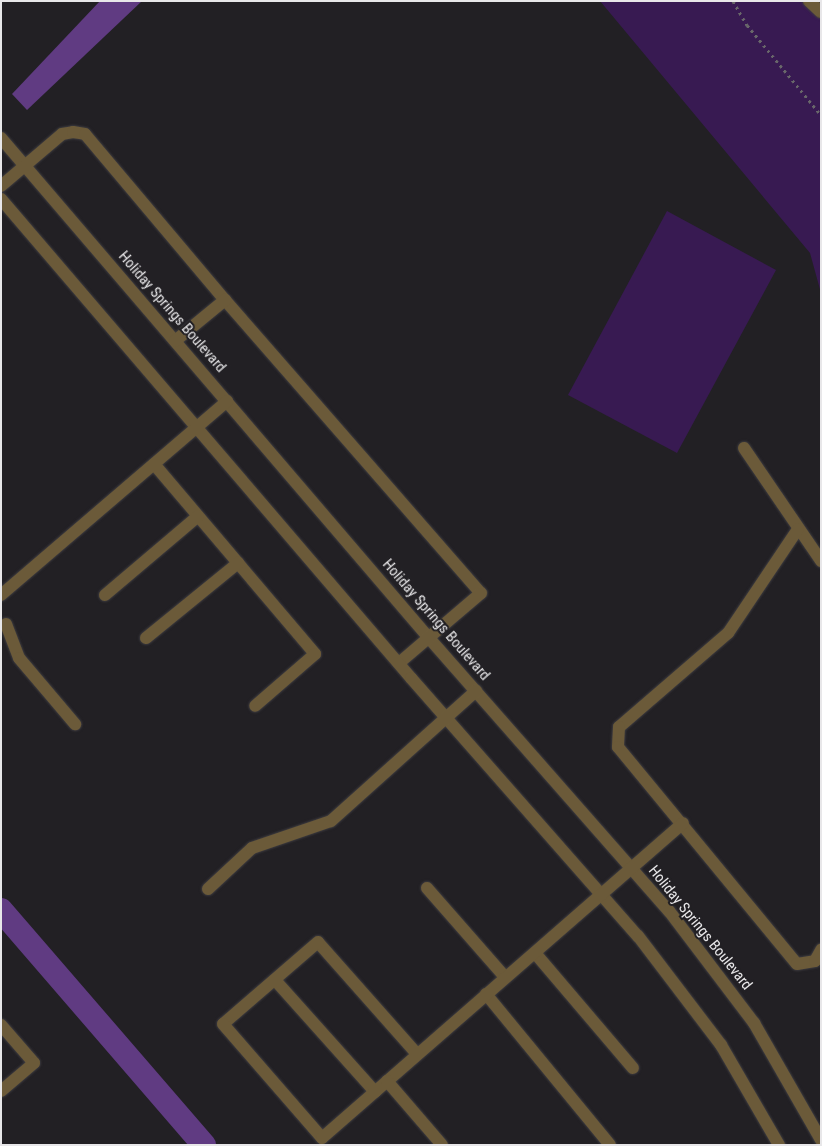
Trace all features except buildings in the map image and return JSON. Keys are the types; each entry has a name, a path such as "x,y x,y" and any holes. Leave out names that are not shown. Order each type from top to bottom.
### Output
{"street":[{"path":"809,1 821,12"},
{"path":"1,186 62,134 73,132 85,134 225,300 481,593 430,638 398,662"},
{"name":"Holiday Springs Boulevard","path":"1,138 430,638 669,911 754,1023 821,1140"},
{"path":"1,199 398,662 638,936 721,1045 779,1145"},
{"path":"176,341 225,300"},
{"path":"1,596 227,401"},
{"path":"744,448 821,561"},
{"path":"154,464 315,654 254,706"},
{"path":"105,595 198,516"},
{"path":"798,529 728,633 619,727 618,747 683,823 798,964 815,961 821,950"},
{"path":"146,638 238,563"},
{"path":"3,623 18,658 75,724"},
{"path":"208,889 252,848 331,821 445,716 476,691"},
{"path":"417,1054 318,942 223,1024 322,1138 505,977 602,896 683,823"},
{"path":"427,888 505,977"},
{"path":"535,953 633,1068"},
{"path":"275,980 375,1092"},
{"path":"486,994 610,1145"},
{"path":"1,1025 34,1063 1,1091"},
{"path":"387,1081 442,1145"}],"path":[{"path":"733,1 746,25 821,114"}],"shaded area":[{"path":"100,1 142,1 27,110 12,94"},
{"path":"600,1 821,1 821,293 810,253"},
{"path":"667,211 776,270 677,453 568,395"}],"waterway":[{"path":"1,910 204,1145"}]}
